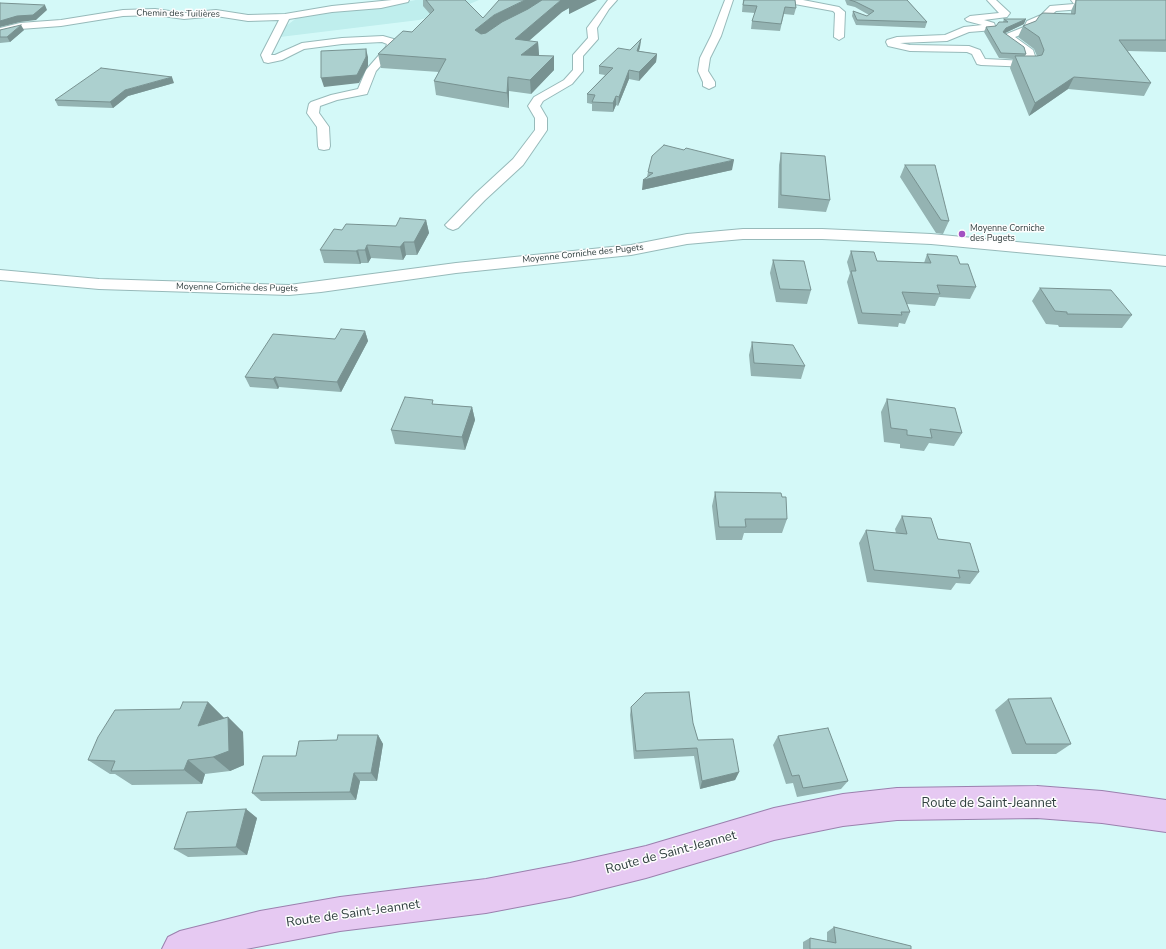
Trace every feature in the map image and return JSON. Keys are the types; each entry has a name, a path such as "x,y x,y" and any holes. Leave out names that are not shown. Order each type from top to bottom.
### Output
{"main road":[{"name":"Route de Saint-Jeannet","path":"180,949 260,928 340,914 486,896 570,880 646,862 774,824 843,810 897,804 1037,802 1102,807 1166,816"}],"street":[{"name":"Chemin des Tuilières","path":"0,31 20,26 60,23 98,16 149,12 184,16 216,13 248,18 285,17 332,9 381,5 404,0"},
{"path":"453,225 480,197 518,162 541,130 541,118 534,106 538,99 568,82 578,71 578,54 593,39 592,28 606,7 613,0"},
{"path":"709,86 709,82 703,71 705,58 716,36 729,0"},
{"path":"789,0 836,9 840,12 839,37"},
{"path":"812,0 848,8"},
{"path":"991,0 1005,13 1004,15 970,19 991,25 992,28 967,29 947,38 914,38 891,42 898,47 969,49 976,52 981,62 1031,64 1032,62 1028,50 1007,37 1028,29 1030,23 1044,17 1053,8 1082,6 1075,0"},
{"path":"324,20 336,16 416,2"},
{"path":"285,17 266,55 268,60 278,58 302,46 383,39 392,42 391,48 371,70 363,92 335,97 315,104 313,113 322,127 324,146"},
{"name":"Moyenne Corniche des Pugets","path":"0,275 99,284 289,290 321,287 456,268 631,250 687,239 742,234 822,234 931,239 1166,261"}],"shaded area":[{"path":"416,0 479,0 455,10 419,20 280,37 286,26 298,17 328,12 367,9"}],"building":[{"path":"426,0 465,0 483,18 499,0 525,0 494,15 475,30 481,34 486,33 502,22 542,0 561,0 515,39 538,42 521,55 554,56 530,80 508,77 507,93 434,81 446,59 378,54 403,31 412,32 434,10"},
{"path":"744,0 795,0 796,8 785,7 781,24 752,21 757,6 743,5"},
{"path":"850,0 907,0 927,22 857,20 853,11 867,16 874,11"},
{"path":"1076,0 1166,0 1166,40 1119,40 1151,83 1074,77 1035,103 1015,56 1042,55 1044,50 1039,37 1023,26 1036,21 1043,13 1075,14"},
{"path":"0,3 45,5 33,15 17,16 0,21"},
{"path":"1004,19 1026,19 1006,28 1003,32 1024,47 1026,54 1001,53 986,27 996,26 999,22 1008,22"},
{"path":"21,25 7,37 0,37 0,30"},
{"path":"641,39 637,51 657,54 639,72 629,70 619,97 616,96 613,103 592,102 595,95 587,94 613,68 599,66 618,48 630,50"},
{"path":"366,49 366,57 357,75 321,78 321,51"},
{"path":"101,68 172,77 125,90 110,102 55,100"},
{"path":"664,145 684,150 686,148 734,160 643,180 653,173 648,172 652,156"},
{"path":"781,153 825,156 830,200 781,195"},
{"path":"905,165 935,165 949,221 941,220"},
{"path":"400,218 426,220 414,242 404,242 400,247 367,245 365,250 356,251 320,250 334,229 342,230 346,224 396,226"},
{"path":"851,251 874,252 877,261 931,263 927,254 957,256 960,264 968,264 976,287 937,285 940,294 902,292 910,312 901,312 902,315 862,313 851,271 856,271"},
{"path":"773,260 804,261 811,290 780,289"},
{"path":"1040,288 1111,290 1132,315 1067,314 1067,312 1055,311"},
{"path":"341,329 365,331 337,382 275,377 273,379 245,377 273,334 335,339"},
{"path":"752,342 793,345 805,366 754,363"},
{"path":"405,397 433,400 432,404 472,407 462,437 391,430"},
{"path":"887,399 955,408 962,433 930,429 932,438 907,435 907,430 891,428"},
{"path":"715,492 781,493 782,497 786,497 787,519 745,519 746,527 719,527"},
{"path":"902,516 931,518 938,539 970,543 979,572 958,570 960,578 874,570 866,530 907,534"},
{"path":"689,692 693,723 698,740 733,739 739,772 702,781 697,748 636,751 631,707 645,693"},
{"path":"1051,698 1071,744 1026,744 1008,699"},
{"path":"183,702 208,702 198,726 228,717 229,751 213,757 188,760 184,770 111,771 115,761 88,760 98,737 115,710 180,709"},
{"path":"828,728 848,781 803,788 799,775 792,776 778,736"},
{"path":"338,735 378,735 371,773 354,773 350,792 252,793 263,756 296,756 299,741 337,740"},
{"path":"246,809 236,847 174,849 187,812"},
{"path":"834,927 911,946 911,949 810,949 810,938 836,943"}],"place":[{"name":"Moyenne Corniche des Pugets","path":"962,234"}]}
